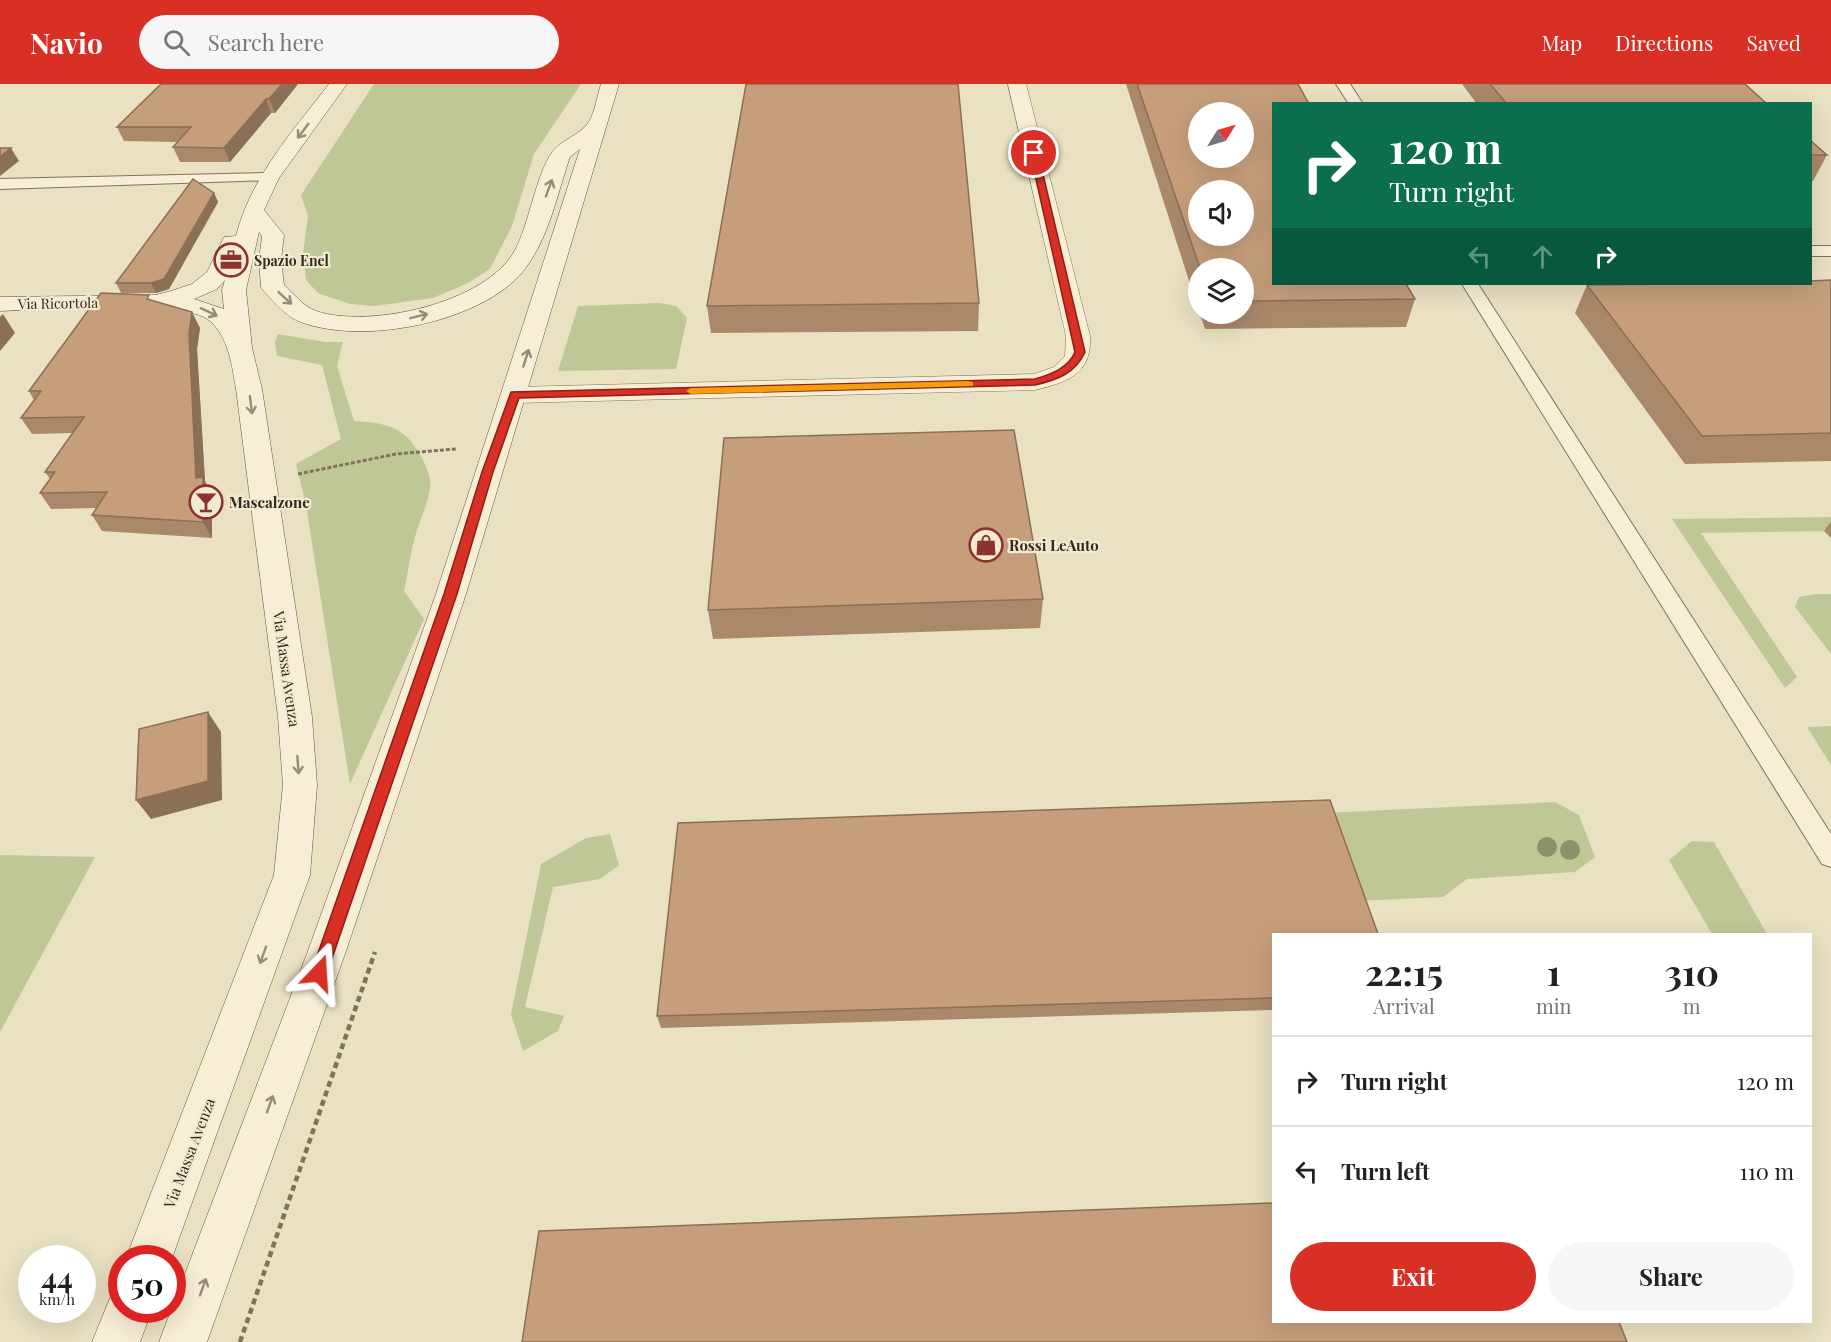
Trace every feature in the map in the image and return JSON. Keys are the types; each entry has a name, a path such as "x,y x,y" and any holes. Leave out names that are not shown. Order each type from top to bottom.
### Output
{"main road":[{"name":"Via Massa Avenza","path":"154,1245 292,874 300,785 295,717 249,389 240,348 234,290 253,211 269,177 338,84"},
{"path":"183,1342 327,951 451,594 488,472 515,395 610,84"},
{"path":"515,395 1035,382 1064,372 1074,364 1080,352 1078,336 1017,84"},
{"path":"161,301 190,294 208,285 224,268 232,238 253,211 273,235 270,260 273,288 304,315 331,323 362,326 421,316 468,301 506,276 525,252 561,154 597,126"},
{"name":"Via Ricortola","path":"0,304 161,301 195,306 216,314 240,348"},
{"path":"116,1342 124,1323"}],"lane":[{"path":"1343,84 1355,102"},
{"path":"0,184 269,177"},
{"path":"1812,251 1831,251"},
{"path":"1471,285 1831,856"}],"green space":[{"path":"374,84 581,84 534,154 512,226 490,269 468,283 433,298 374,306 350,304 318,293 306,280 303,254 308,216 301,195"},
{"path":"660,303 676,306 687,318 676,369 558,371 578,306"},
{"path":"278,334 325,342 343,342 337,366 354,421 378,423 404,435 418,451 429,475 430,488 413,544 404,591 424,619 350,784 306,505 296,464 341,439 322,365 277,356 275,342"},
{"path":"1831,517 1831,531 1701,533 1797,677 1785,688 1672,519"},
{"path":"1831,594 1831,654 1795,607 1799,597"},
{"path":"1831,726 1831,765 1807,727"},
{"path":"1555,802 1579,815 1595,857 1575,872 1467,879 1443,897 1355,901 1324,813"},
{"path":"610,834 619,865 600,879 553,887 525,1007 564,1016 558,1031 523,1051 511,1014 541,864 586,838"},
{"path":"1692,841 1714,842 1766,933 1711,933 1669,860"},
{"path":"0,855 95,857 0,1032"}],"building":[{"path":"161,84 282,84 224,148 173,147 191,127 117,127"},
{"path":"746,84 958,84 979,303 707,306"},
{"path":"1137,84 1298,84 1308,102 1272,102 1272,285 1407,285 1415,299 1254,301 1254,258 1197,258 1192,246 1254,246 1254,180 1188,180 1188,233"},
{"path":"1490,84 1745,84 1765,102 1505,102"},
{"path":"1812,142 1827,155 1812,155"},
{"path":"0,148 11,148 0,157"},
{"path":"193,179 214,193 164,279 151,283 116,283"},
{"path":"1831,280 1831,433 1702,436 1587,285 1812,285 1812,281"},
{"path":"101,293 149,295 147,299 192,312 189,334 196,478 203,477 203,522 92,515 107,492 40,493 55,472 45,472 84,417 21,418 41,391 29,391"},
{"path":"1014,430 1043,599 708,610 724,438"},
{"path":"208,712 208,781 136,800 139,729"},
{"path":"1330,800 1378,933 1272,933 1272,998 657,1016 678,823"},
{"path":"1272,1203 1272,1323 1619,1323 1627,1342 522,1342 539,1231"}],"slow traffic":[{"path":"691,391 969,384"}],"place":[{"name":"Spazio Enel","path":"231,260"},
{"name":"Mascalzone","path":"206,502"},
{"name":"Rossi LeAuto","path":"986,545"}],"route":[{"path":"319,973 451,594 495,448 515,395 1035,382 1052,378 1074,364 1080,352 1034,153"}]}
